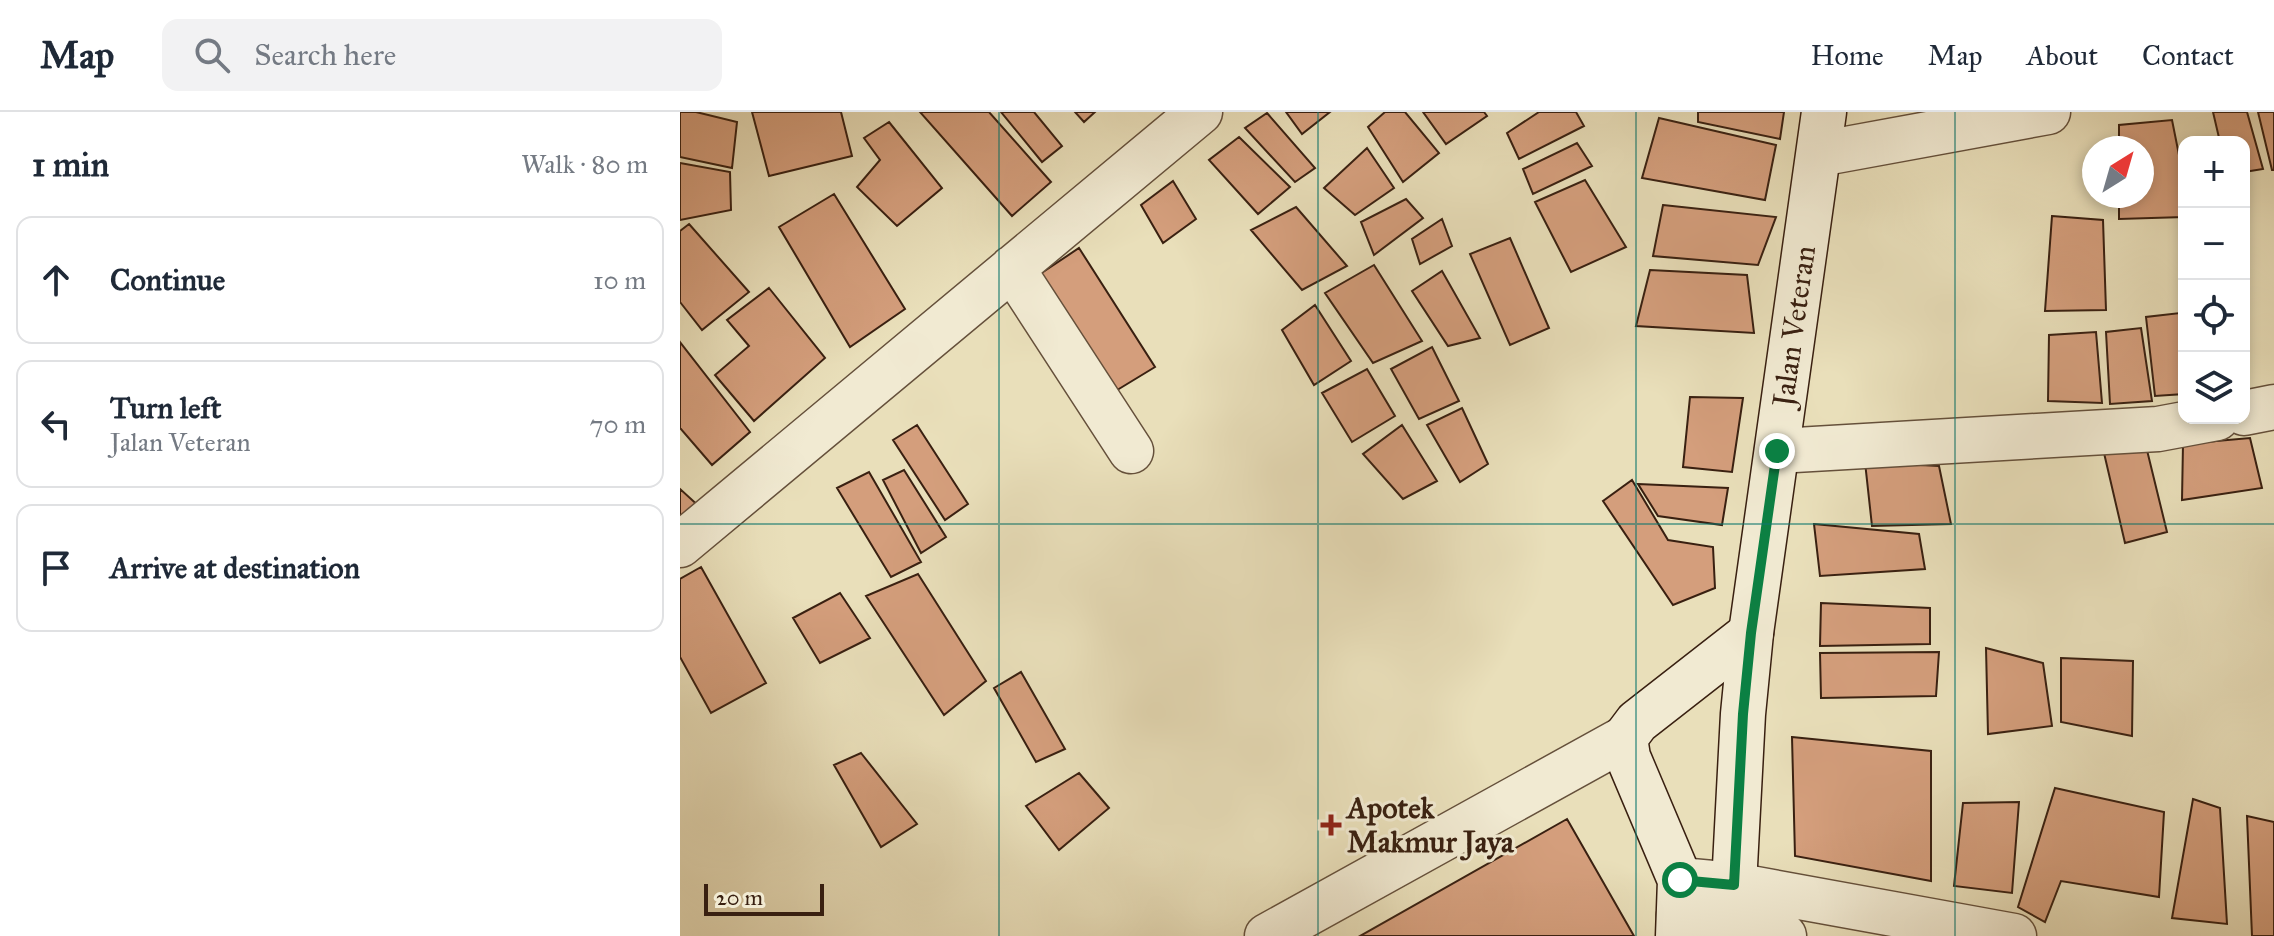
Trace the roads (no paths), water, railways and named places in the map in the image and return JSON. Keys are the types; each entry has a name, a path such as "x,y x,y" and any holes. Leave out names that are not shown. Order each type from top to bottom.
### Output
{"street":[{"path":"680,545 1200,112"},
{"path":"1822,133 2048,112"},
{"name":"Jalan Veteran","path":"1731,914 1751,633 1822,133"},
{"path":"1012,268 1131,451"},
{"path":"2250,412 2274,407"},
{"path":"1777,451 2158,429 2185,424"},
{"path":"1267,936 1625,738 1637,722 1751,633"},
{"path":"1625,738 1628,757 1679,910 2014,936"},
{"path":"1731,914 1784,936"}],"place":[{"name":"Apotek Makmur Jaya","path":"1331,825"}]}
